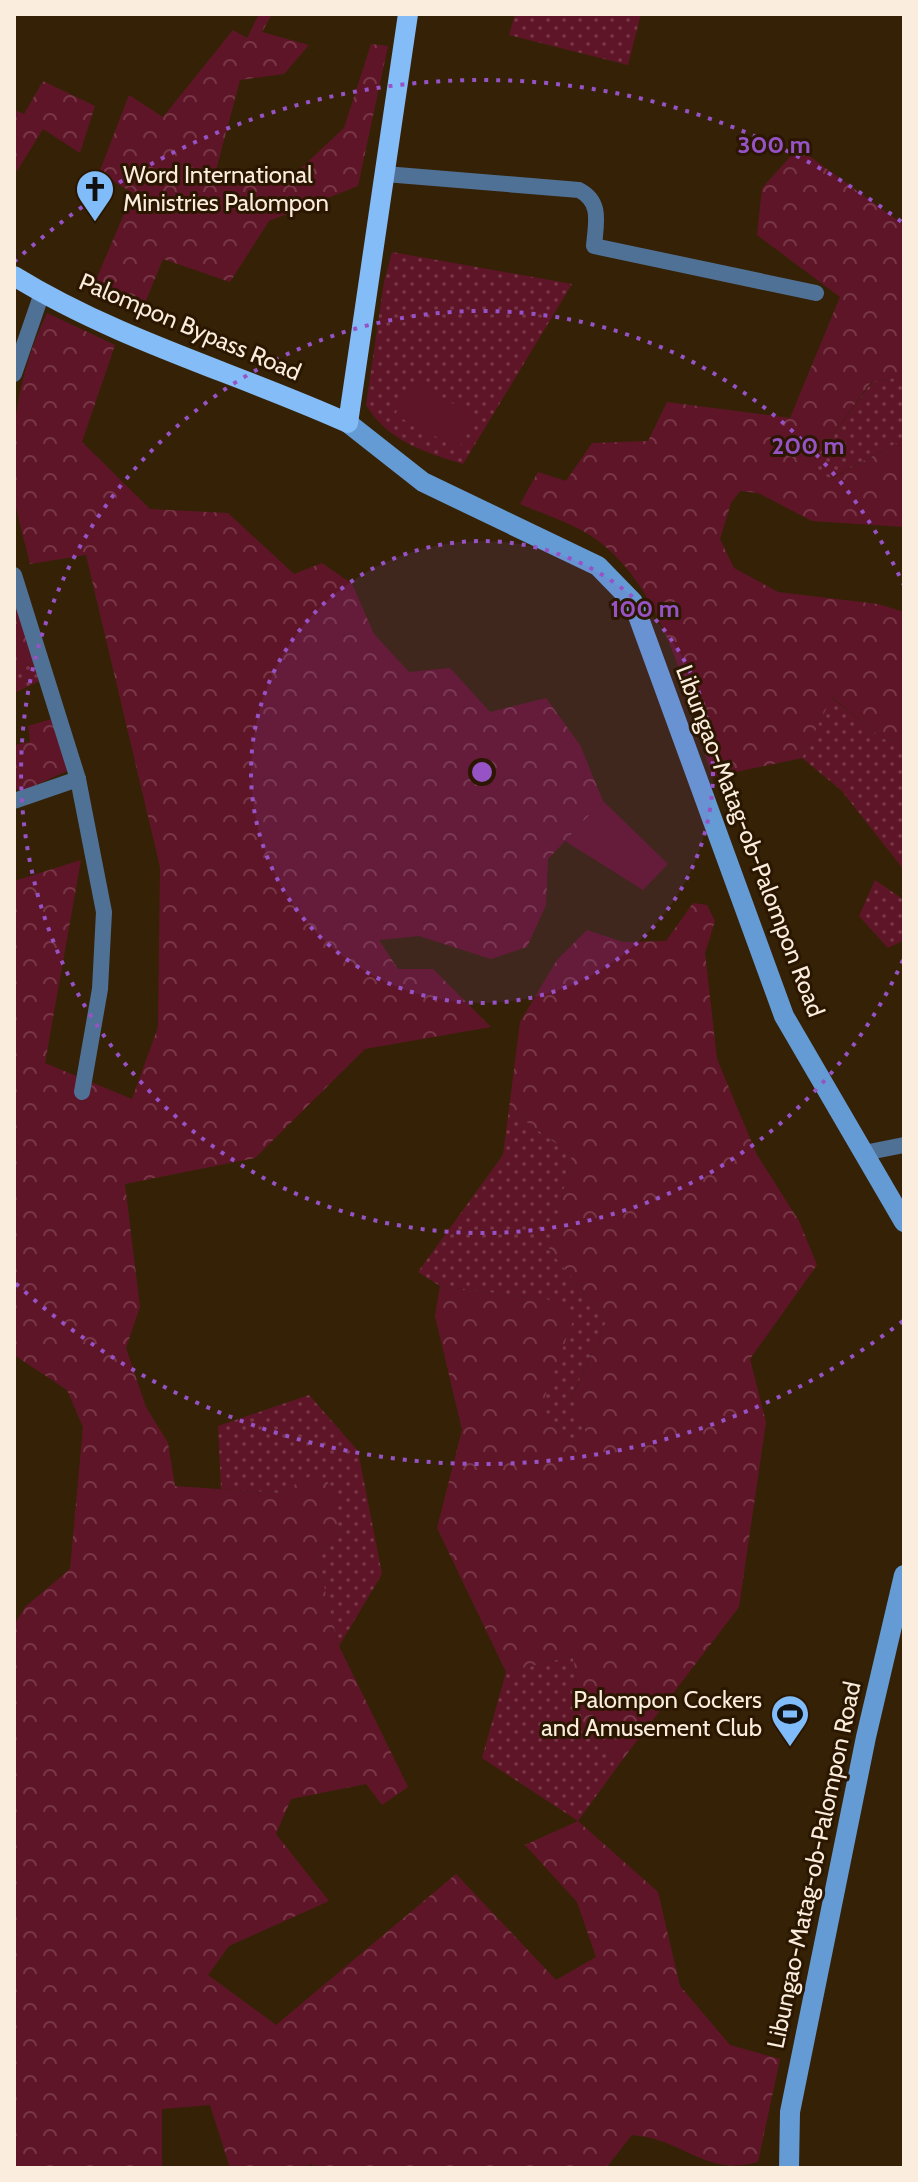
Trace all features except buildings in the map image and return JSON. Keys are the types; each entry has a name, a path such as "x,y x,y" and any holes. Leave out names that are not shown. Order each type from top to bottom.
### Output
{"main road":[{"path":"348,423 408,14"},
{"name":"Palompon Bypass Road","path":"14,276 42,293 167,351 348,423"},
{"name":"Libungao-Matag-ob-Palompon Road","path":"348,423 423,482 598,566 633,602 784,1016 904,1222"},
{"name":"Libungao-Matag-ob-Palompon Road","path":"789,2168 790,2112 866,1737 904,1575"}],"street":[{"path":"385,174 579,190 591,196 597,211 594,246 816,293"},
{"path":"14,374 42,293"},
{"path":"14,575 78,779 104,912 100,989 82,1092"},
{"path":"14,801 78,779"},
{"path":"864,1153 904,1145"}],"green space":[{"path":"259,14 272,14 262,32 309,45 284,74 240,80 212,185 284,184 344,128 371,44 388,46 358,186 269,221 230,282 163,259 140,315 92,289 133,193 99,173 129,95 163,117 233,30 247,38"},
{"path":"515,14 641,14 628,65 509,35"},
{"path":"43,81 95,106 80,153 43,129 17,171 14,169 14,110 24,114"},
{"path":"798,148 904,225 904,376 871,382 810,466 831,479 904,439 904,527 812,521 758,493 740,491 731,503 720,539 734,568 778,592 878,604 904,612 904,742 883,739 832,697 802,758 712,777 668,640 633,577 610,551 583,531 520,504 538,472 566,481 592,443 648,441 667,402 790,418 840,297 757,235 762,188"},
{"path":"392,252 572,284 463,464 408,444 385,428 366,405 384,282"},
{"path":"47,313 115,345 82,442 150,509 228,513 294,574 322,563 352,584 374,634 409,672 450,668 490,712 546,698 580,745 603,801 548,859 546,905 527,947 491,959 419,936 379,940 398,969 433,969 491,1027 365,1049 255,1158 125,1184 140,1307 126,1348 146,1407 168,1443 175,1486 279,1493 318,1472 337,1492 338,1528 316,1555 339,1646 408,1787 382,1805 366,1784 291,1799 276,1834 329,1901 229,1946 208,1975 276,2025 456,1874 556,1980 596,1957 577,1902 525,1845 578,1821 658,1892 680,1986 730,2045 780,2059 758,2162 723,2165 666,2143 632,2135 606,2168 316,2168 311,2164 304,2168 230,2168 210,2105 162,2109 162,2168 14,2168 14,1625 25,1607 70,1569 83,1427 67,1390 14,1355 14,881 81,860 45,1063 132,1099 158,1027 160,867 86,555 30,564 15,501 13,446 18,400 30,356"},
{"path":"904,376 904,439 830,479 810,466 872,382"},
{"path":"413,382 476,416 459,449 395,415"},
{"path":"14,575 36,663 14,667"},
{"path":"36,663 42,680 14,693 14,667"},
{"path":"831,697 883,739 904,742 904,870 841,790 802,758"},
{"path":"55,718 69,770 25,790 14,789 14,745 30,742 28,726"},
{"path":"603,801 668,864 643,890 565,841"},
{"path":"875,880 904,900 904,940 888,948 859,916"},
{"path":"693,903 707,905 715,921 705,953 717,1059 757,1155 799,1221 817,1265 750,1359 766,1422 739,1607 620,1763 584,1733 573,1656 506,1672 437,1528 462,1430 435,1316 440,1286 550,1300 574,1318 541,1407 576,1444 586,1433 572,1397 607,1320 549,1250 572,1155 509,1109 520,1022 557,960 587,930 623,942 666,941"},
{"path":"509,1109 572,1155 549,1250 607,1320 572,1396 586,1433 576,1444 541,1407 550,1300 440,1286 418,1272 503,1155"},
{"path":"309,1395 358,1451 382,1574 339,1646 316,1555 338,1528 318,1473 279,1493 221,1489 218,1426"},
{"path":"573,1656 584,1733 620,1763 578,1821 482,1758 506,1672"}],"place":[{"name":"Word International Ministries Palompon","path":"95,223"},
{"name":"Palompon Cockers and Amusement Club","path":"790,1748"}]}
